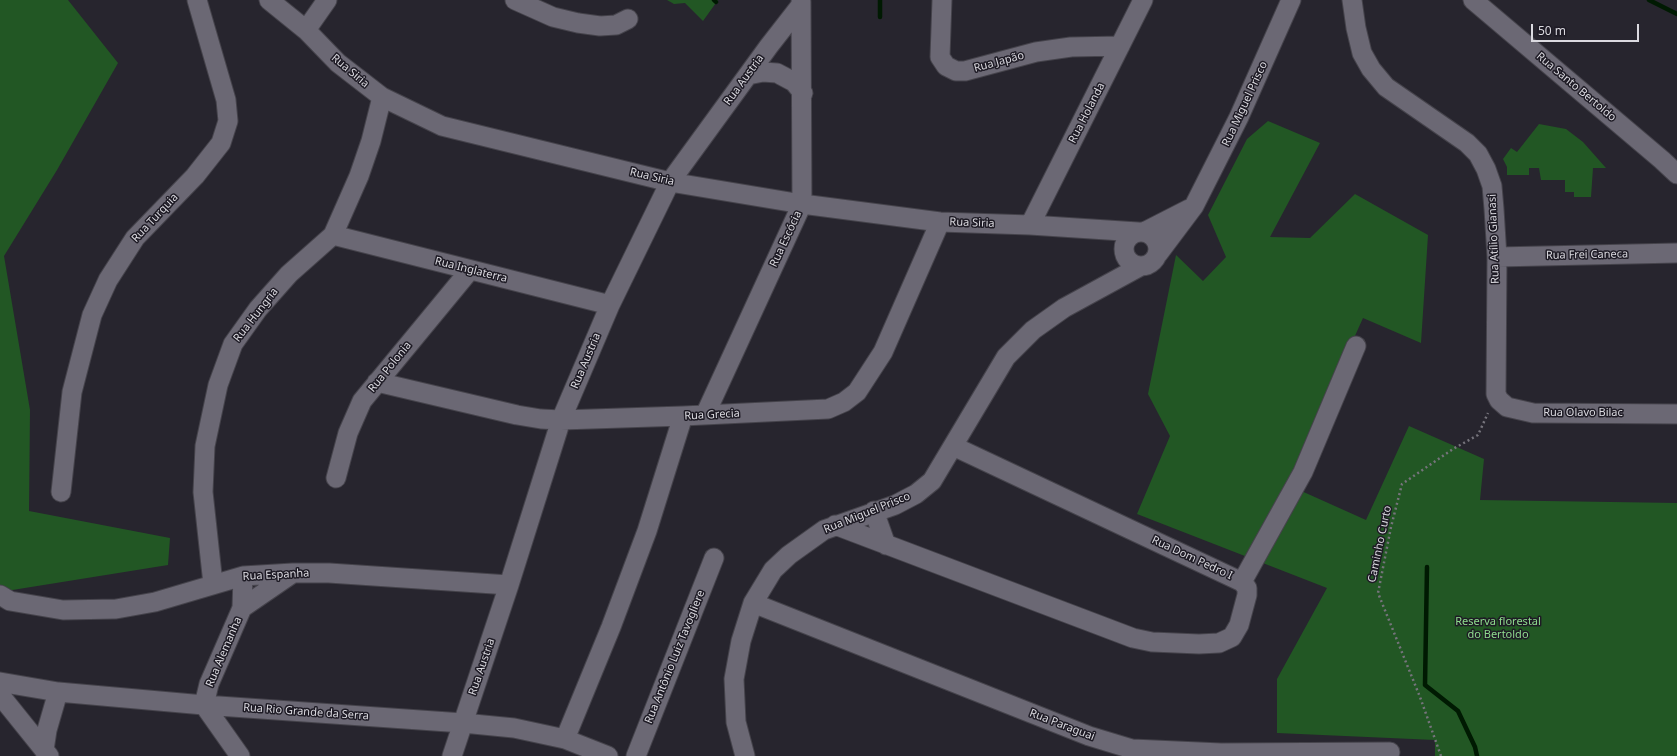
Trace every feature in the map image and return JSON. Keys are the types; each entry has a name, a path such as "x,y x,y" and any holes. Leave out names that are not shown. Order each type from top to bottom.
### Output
{"street":[{"name":"Rua Turquia","path":"61,492 72,392 92,315 108,280 136,238 195,176 221,143 228,121 226,100 197,0"},
{"name":"Rua Siria","path":"269,0 306,30 338,63 382,98 442,126 670,182 802,204 940,222 1030,225 1141,232"},
{"path":"306,30 327,0"},
{"path":"514,0 553,17 578,23 608,26 616,25 628,18"},
{"name":"Rua Japão","path":"942,0 940,57 946,66 956,71 965,71 1036,52 1070,47 1120,46"},
{"name":"Rua Holanda","path":"1030,225 1143,0"},
{"name":"Rua Miguel Prisco","path":"746,756 736,722 734,679 741,641 753,603 773,570 807,541 835,525 895,505 932,481 987,385 1006,357 1033,330 1064,308 1141,266 1151,263 1194,206 1239,117 1291,0"},
{"name":"Rua Atílio Gianasi","path":"1352,0 1356,28 1362,53 1371,69 1386,87 1467,143 1478,154 1486,168 1492,186 1497,257 1496,394"},
{"name":"Rua Santo Bertoldo","path":"1473,0 1677,174"},
{"name":"Rua Austria","path":"452,756 509,585 561,420 610,305 670,182 801,3"},
{"name":"Rua Escócia","path":"705,415 802,204 803,93 800,53 801,3"},
{"path":"769,46 800,53"},
{"path":"748,75 763,72 777,73 794,82 803,93"},
{"name":"Rua Hungria","path":"214,584 203,492 205,446 218,385 233,344 258,310 289,274 333,235 359,176 371,141 382,98"},
{"name":"Rua Miguel Prisco","path":"1096,290 1124,251 1128,238 1194,206"},
{"name":"Rua Grecia","path":"377,382 517,415 561,420 828,409 844,402 857,392 883,352 940,222"},
{"name":"Rua Siria","path":"1080,228 1124,251"},
{"path":"1141,232 1154,238 1157,243 1158,254"},
{"name":"Rua Inglaterra","path":"333,235 610,305"},
{"path":"1124,251 1131,263 1141,266"},
{"name":"Rua Frei Caneca","path":"1497,257 1677,253"},
{"name":"Rua Polonia","path":"336,478 348,433 362,401 470,270"},
{"path":"1242,582 1303,472 1356,346"},
{"name":"Rua Olavo Bilac","path":"1496,394 1499,400 1507,407 1533,413 1677,414"},
{"path":"565,739 608,634 644,538 683,416"},
{"name":"Rua Dom Pedro I","path":"835,525 1133,638 1152,642 1199,644 1219,643 1232,637 1239,625 1247,595 1247,588 1242,582 953,446"},
{"path":"874,511 886,545"},
{"name":"Rua Antônio Luiz Tavogliere","path":"636,756 714,558"},
{"name":"Rua Espanha","path":"0,595 10,601 63,610 116,609 155,602 243,576 293,573 329,573 509,585"},
{"name":"Rua Alemanha","path":"242,608 293,573"},
{"name":"Rua Alemanha","path":"204,706 209,684 242,608 243,576"},
{"name":"Rua Paraguai","path":"753,603 1090,736 1132,749 1221,753 1390,752"},
{"name":"Rua Rio Grande da Serra","path":"0,682 58,692 204,706 463,723 521,729 565,739 608,756"},
{"path":"46,753 47,730 58,692"},
{"path":"0,695 46,753"},
{"path":"204,706 240,756"}],"path":[{"name":"Caminho Curto","path":"1441,756 1420,697 1378,594 1391,527 1402,484 1453,449 1478,435 1496,394"}],"green space":[{"path":"0,0 68,0 118,63 57,170 4,256 30,410 29,511 170,538 168,565 0,592"},
{"path":"667,0 718,0 703,21 685,3 674,4"},
{"name":"Reserva florestal do Bertoldo","path":"1268,121 1320,143 1270,237 1310,238 1355,194 1428,235 1421,343 1363,318 1288,485 1366,520 1409,426 1484,459 1480,500 1677,503 1677,756 1435,756 1435,740 1277,733 1277,679 1327,588 1137,514 1170,436 1148,394 1176,255 1203,281 1226,257 1208,215 1247,139"},
{"path":"1539,124 1566,129 1583,142 1606,168 1593,168 1591,197 1574,197 1574,192 1565,192 1565,180 1541,180 1539,168 1529,168 1529,175 1507,175 1507,167 1503,159 1511,148 1517,152"}],"waterway":[{"path":"880,0 880,17"},
{"path":"1649,0 1677,14"},
{"path":"1427,567 1425,685 1458,711 1475,747 1477,756"}]}
